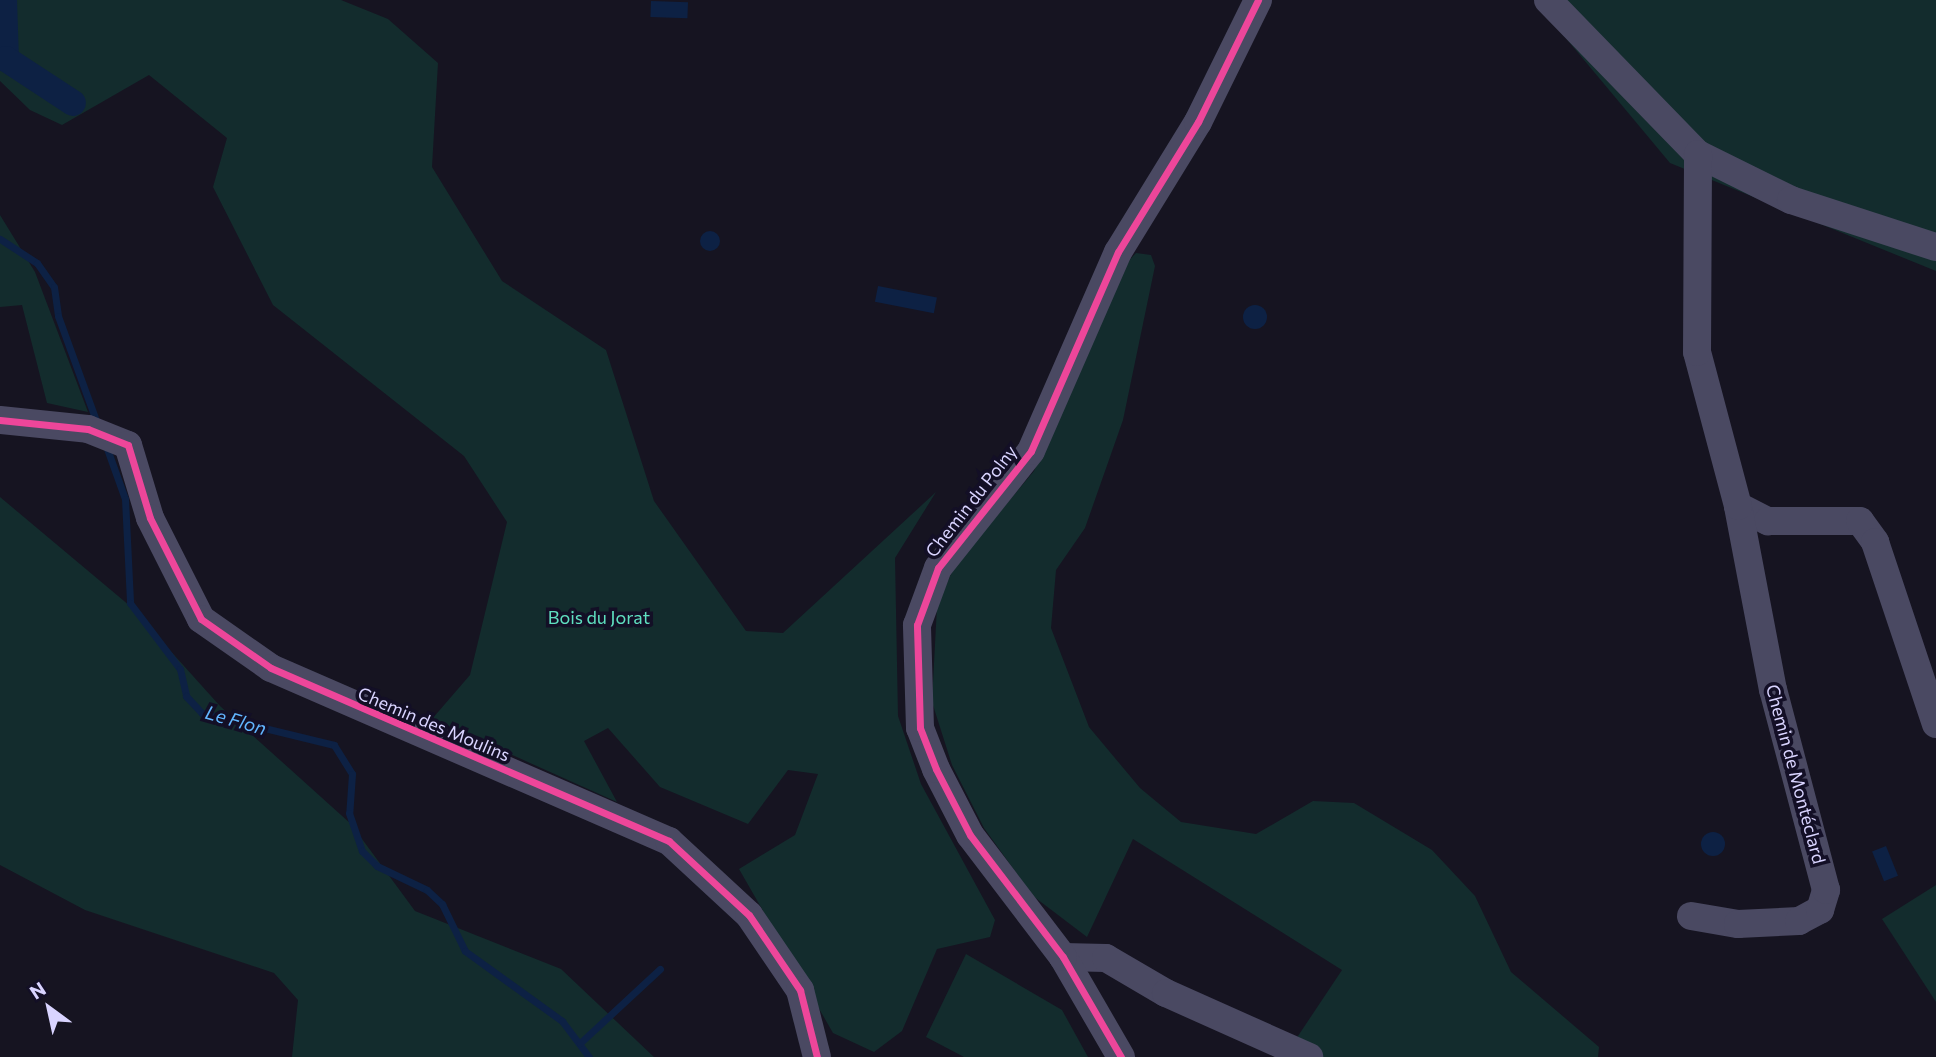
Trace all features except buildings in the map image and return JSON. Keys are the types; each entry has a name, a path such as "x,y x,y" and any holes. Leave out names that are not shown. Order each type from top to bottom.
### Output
{"street":[{"name":"Chemin du Polny","path":"1121,1057 1063,957 970,835 936,769 918,718 917,625 938,568 1031,451 1118,252 1198,122 1258,0"},
{"path":"1548,0 1698,154 1801,204 1936,247"},
{"name":"Chemin de Montéclard","path":"1691,916 1771,926 1812,916 1825,903 1773,690 1738,506 1697,352 1698,154"},
{"name":"Chemin des Moulins","path":"0,420 88,429 128,445 150,517 201,619 271,667 371,715 669,841 749,915 800,990 817,1057"},
{"path":"1738,506 1768,521 1860,521 1875,542 1936,724"},
{"path":"1063,957 1106,958 1166,993 1309,1057"}],"green space":[{"name":"Bois du Jorat","path":"0,0 341,0 388,19 438,63 432,167 502,281 606,350 654,501 746,631 783,633 936,492 895,558 898,716 921,784 995,920 990,937 937,949 902,1031 874,1052 833,1033 739,869 795,835 818,774 788,770 748,824 660,787 608,728 584,741 617,802 432,719 470,675 507,522 464,456 273,305 213,187 227,138 149,75 62,125 30,110 0,81"},
{"path":"1534,0 1936,0 1936,271 1670,163"},
{"path":"0,215 35,272 88,412 47,403 22,305 0,307"},
{"path":"1136,253 1151,255 1155,266 1123,420 1085,528 1056,570 1051,628 1089,727 1140,788 1181,822 1256,834 1313,801 1354,803 1432,850 1475,896 1511,972 1599,1047 1598,1057 1284,1057 1342,970 1133,839 1087,937 1033,896 984,828 952,765 932,702 937,606 954,567 1034,471 1121,269"},
{"path":"0,497 130,606 220,706 351,824 415,911 561,969 654,1057 292,1057 298,1000 274,973 85,910 0,865"},
{"path":"1936,885 1936,1002 1882,919"},
{"path":"966,954 1062,1010 1088,1057 964,1057 926,1037"}],"water":[{"path":"651,1 688,2 687,18 650,17"},
{"path":"706,231 714,231 720,241 714,251 706,251 700,245 700,237"},
{"path":"878,286 937,297 934,313 875,302"},
{"path":"1255,305 1266,312 1267,317 1260,328 1255,329 1244,322 1243,317 1250,306"},
{"path":"1713,832 1721,836 1725,844 1721,852 1713,856 1705,852 1701,844 1705,836"},
{"path":"1886,846 1898,876 1884,881 1872,852"}],"waterway":[{"path":"4,0 6,59 73,103"},
{"name":"Le Flon","path":"0,239 37,263 54,287 58,316 98,426"},
{"name":"Le Flon","path":"105,443 125,499 130,603 180,669 186,696 202,713 334,745 352,774 349,813 362,851 377,866 427,890 442,904 465,951 562,1021 589,1057"},
{"path":"580,1043 660,969"}],"cycle path":[{"path":"1121,1057 1063,957 970,835 936,769 920,728 917,625 938,568 1031,451 1118,252 1198,122 1258,0"},
{"path":"0,420 88,429 128,445 150,518 201,619 271,668 669,841 749,915 800,990 817,1057"}]}
